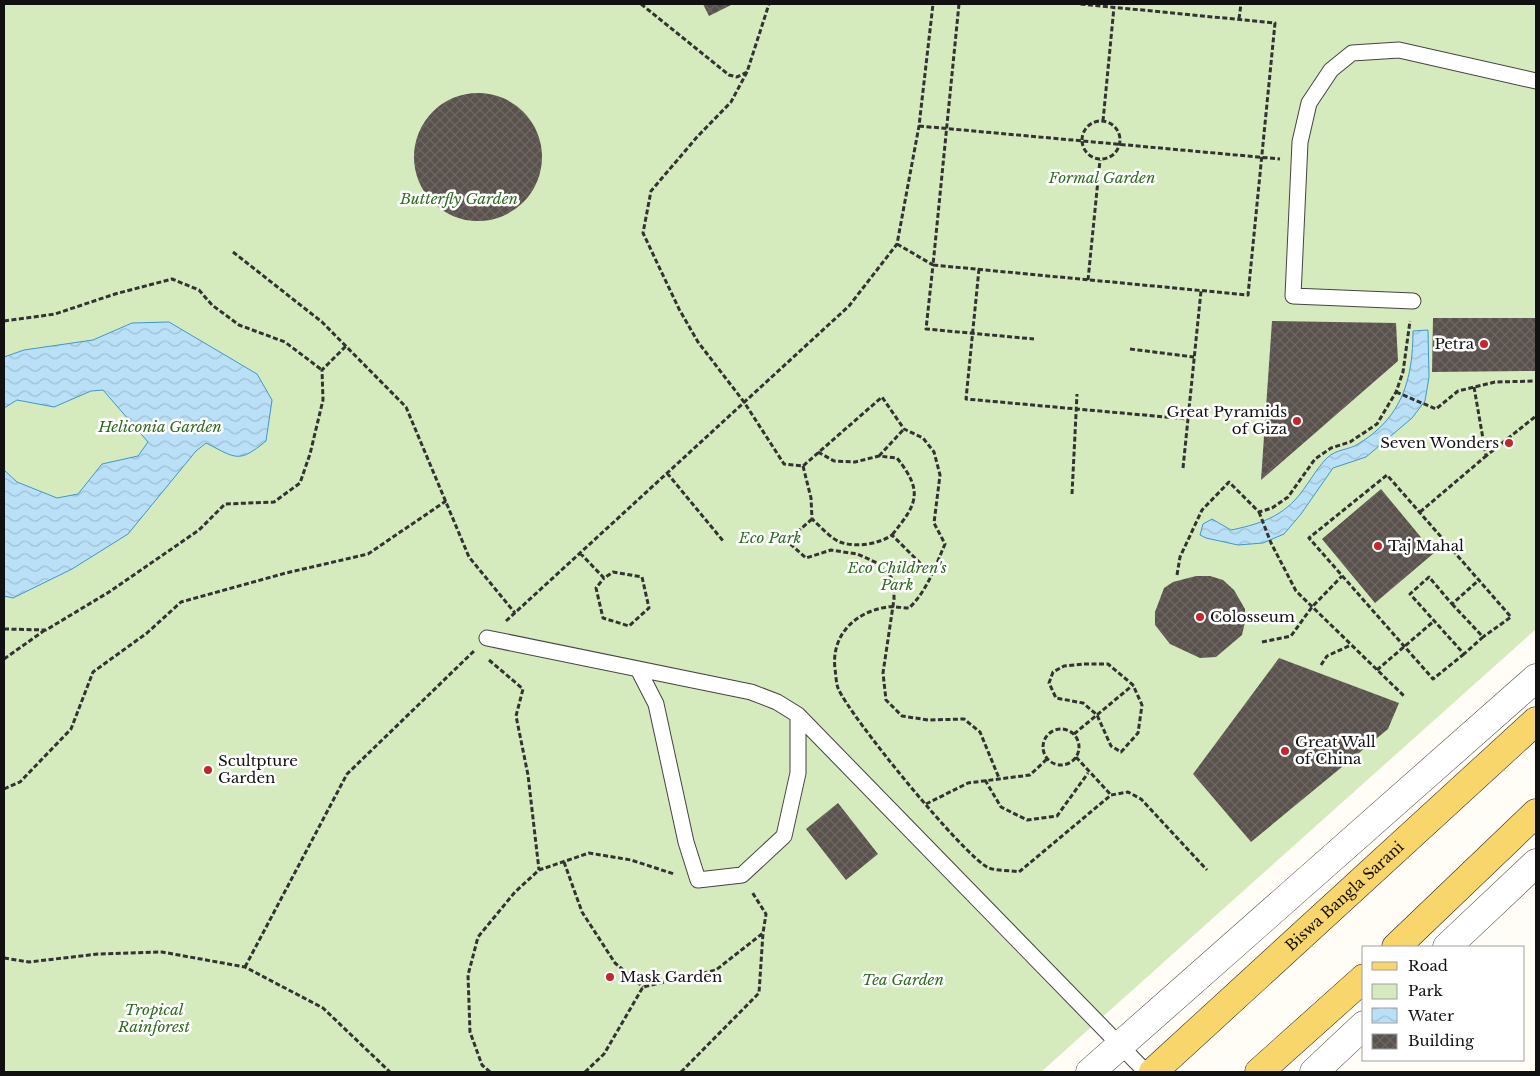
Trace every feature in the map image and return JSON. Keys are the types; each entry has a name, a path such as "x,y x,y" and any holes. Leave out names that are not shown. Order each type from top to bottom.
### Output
{"main road":[{"name":"Biswa Bangla Sarani","path":"1153,1072 1536,722"},
{"path":"1397,946 1536,813"},
{"path":"1259,1072 1362,980"}],"street":[{"path":"1090,1072 1536,678"},
{"path":"1448,946 1536,863"},
{"path":"1314,1072 1362,1027"}],"lane":[{"path":"1413,301 1293,296 1298,159 1309,103 1331,70 1352,54 1399,50 1536,81"},
{"path":"487,638 752,692 777,702 798,714 1146,1072"},
{"path":"638,669 656,704 686,842 698,880 742,875 784,836 798,773 798,714"}],"path":[{"path":"641,4 729,75 737,77 747,72"},
{"path":"769,4 747,72 731,102 697,137 651,191 643,233 679,310 698,342 744,402 784,464 803,466 882,397 904,429 923,438 934,452 940,475 934,523 945,544 920,598 909,608 893,607 870,611 857,618 844,631 833,655 837,688 862,727 926,804 950,832 988,868 1019,872 1111,795 1128,792 1141,799 1207,870"},
{"path":"245,967 347,774 487,638 849,306 896,244 919,126 933,4"},
{"path":"959,4 948,129 926,329 1034,339"},
{"path":"896,244 933,265 1248,295 1275,23 1080,4"},
{"path":"1239,19 1241,4"},
{"path":"1103,120 1114,7"},
{"path":"1103,120 1111,123 1118,130 1121,138 1116,154 1100,160 1091,157 1085,150 1082,142 1087,126 1103,120"},
{"path":"919,126 1261,158 1298,159"},
{"path":"1088,280 1100,160"},
{"path":"233,252 322,322 406,407 469,557 515,613"},
{"path":"979,270 966,399 1188,419"},
{"path":"4,321 55,314 116,294 172,279 199,290 212,305 239,325 285,342 322,370"},
{"path":"1183,468 1201,291"},
{"path":"1259,512 1272,508 1288,497 1315,459 1330,448 1350,442 1377,424 1396,392 1403,372 1413,301"},
{"path":"4,659 46,630 109,592 199,530 225,504 274,502 300,483 310,454 323,400 322,370 346,346"},
{"path":"1130,349 1194,356"},
{"path":"1396,392 1436,409 1458,391 1495,382 1536,381"},
{"path":"1474,387 1486,456"},
{"path":"1072,494 1077,394"},
{"path":"1420,512 1536,416"},
{"path":"879,456 904,429"},
{"path":"803,466 810,498 812,519 840,542 867,544 885,540 892,535 907,516 916,496 910,474 898,458 879,456 855,462 834,461 818,452"},
{"path":"667,473 724,542"},
{"path":"1387,474 1511,617 1483,637 1433,680 1342,576 1309,538 1387,474"},
{"path":"1177,575 1180,557 1202,510 1229,482 1259,512 1271,543 1296,591 1404,696"},
{"path":"4,789 20,782 71,729 93,672 147,633 181,602 286,573 368,554 446,501"},
{"path":"812,519 787,540 806,558 831,550 857,554 882,565 894,581 893,607 883,673 886,700 902,716 928,720 964,718 980,732 999,778"},
{"path":"892,535 932,575"},
{"path":"580,553 604,578"},
{"path":"613,572 642,577 648,608 629,626 603,618 596,588 604,578 613,572"},
{"path":"1262,642 1291,636 1312,607 1342,576"},
{"path":"1464,654 1410,594 1429,577 1483,637"},
{"path":"1452,604 1480,579"},
{"path":"1377,670 1434,621"},
{"path":"4,629 46,630"},
{"path":"1321,665 1327,656 1351,645"},
{"path":"476,649 523,689 516,716 528,775 539,870"},
{"path":"1108,664 1133,685 1142,706 1138,733 1121,752 1110,746 1098,715 1083,703 1056,698 1049,683 1053,672 1064,666 1108,664"},
{"path":"1074,734 1133,685"},
{"path":"1068,730 1074,734 1079,750 1076,757 1062,765 1048,759 1043,744 1052,731 1068,730"},
{"path":"1076,757 1088,774 1111,795"},
{"path":"926,804 968,783 1030,775 1048,759"},
{"path":"985,780 1001,808 1027,820 1056,816 1088,774"},
{"path":"490,1072 482,1065 470,1032 468,975 478,937 514,892 539,870 589,853 631,860 698,880"},
{"path":"564,862 582,912 615,963 643,986"},
{"path":"681,1072 759,993 766,914 742,875"},
{"path":"585,1072 604,1054 643,986 716,970 763,933"},
{"path":"4,958 29,962 98,954 162,952 245,967 323,1008 390,1072"}],"green space":[{"name":"Eco Park","path":"4,4 1536,4 1536,629 1041,1072 4,1072"}],"water":[{"path":"169,322 257,374 272,400 266,441 243,456 231,455 206,443 196,451 128,534 72,569 13,598 4,596 4,470 17,482 57,498 78,494 102,464 138,456 148,442 103,390 91,391 54,407 17,400 4,408 4,357 24,350 93,340 132,323"},
{"path":"1428,330 1429,377 1425,401 1412,418 1366,457 1333,468 1301,514 1284,534 1263,543 1238,545 1200,535 1203,524 1212,519 1231,530 1273,517 1295,500 1327,458 1334,453 1354,446 1373,434 1395,409 1402,396 1411,365 1413,331"}],"building":[{"path":"703,4 733,4 709,16"},
{"path":"478,93 502,98 514,104 523,112 531,121 537,133 542,157 537,181 531,193 523,202 514,210 502,216 478,221 454,216 442,210 433,202 425,193 419,181 414,157 419,133 425,121 433,112 442,104 454,98"},
{"name":"Petra","path":"1433,318 1536,318 1536,371 1432,372"},
{"name":"Great Pyramids of Giza","path":"1272,321 1396,323 1398,361 1261,480"},
{"name":"Taj Mahal","path":"1381,489 1434,553 1375,603 1322,539"},
{"name":"Colosseum","path":"1196,576 1210,576 1223,580 1234,590 1245,609 1242,635 1216,657 1200,658 1170,644 1155,625 1155,612 1164,588 1173,582"},
{"name":"Great Wall of China","path":"1279,658 1399,703 1388,729 1251,842 1193,774"},
{"path":"838,803 878,854 846,880 806,829"}],"place":[{"name":"Petra","path":"1484,344"},
{"name":"Great Pyramids of Giza","path":"1297,421"},
{"name":"Seven Wonders","path":"1509,443"},
{"name":"Taj Mahal","path":"1378,546"},
{"name":"Colosseum","path":"1200,617"},
{"name":"Great Wall of China","path":"1285,751"},
{"name":"Scultpture Garden","path":"208,770"},
{"name":"Mask Garden","path":"610,977"}],"park label":[{"name":"Formal Garden","path":"1102,178"},
{"name":"Butterfly Garden","path":"459,199"},
{"name":"Heliconia Garden","path":"160,427"},
{"name":"Eco Children's Park","path":"897,576"},
{"name":"Tea Garden","path":"903,980"},
{"name":"Tropical Rainforest","path":"154,1018"}]}
